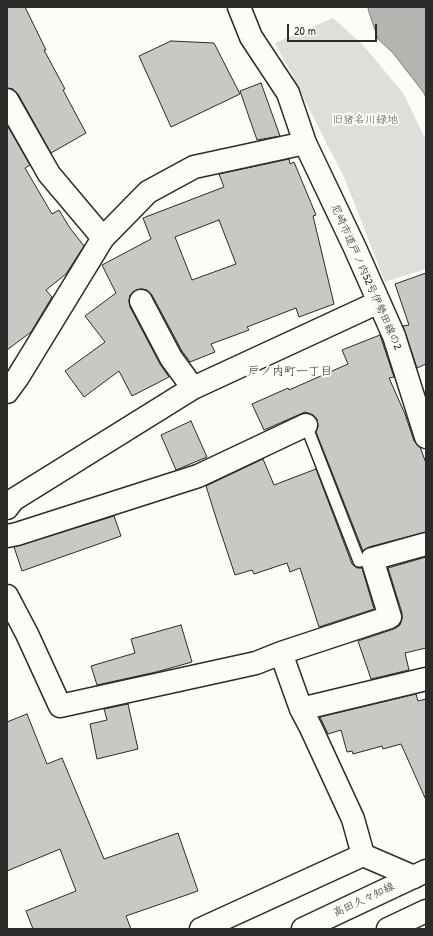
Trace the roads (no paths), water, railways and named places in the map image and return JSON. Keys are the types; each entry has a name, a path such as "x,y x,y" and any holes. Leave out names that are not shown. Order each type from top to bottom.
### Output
{"street":[{"name":"尼崎市道戸ノ内52号伊勢田線の2","path":"239,7 251,37 288,93 305,143 355,248 394,336 426,437"},
{"path":"7,100 49,174 103,238"},
{"path":"11,378 103,238 148,192 194,167 305,143"},
{"path":"141,301 171,358 194,388"},
{"path":"7,508 13,500 194,388 379,302"},
{"path":"7,536 198,476 306,426"},
{"path":"7,596 27,634 60,706 256,663 281,653 390,617 372,558 426,544"},
{"path":"281,653 300,710 311,728 353,819 364,855"},
{"path":"300,710 426,679"},
{"path":"201,929 364,855 420,874"},
{"name":"高田久々知線","path":"303,929 420,874"},
{"path":"388,929 426,911"}],"lane":[{"path":"306,426 359,561 372,558"}],"district":[{"name":"戸ノ内町一丁目","path":"290,372"}],"park label":[{"name":"旧猪名川緑地","path":"365,120"}]}
